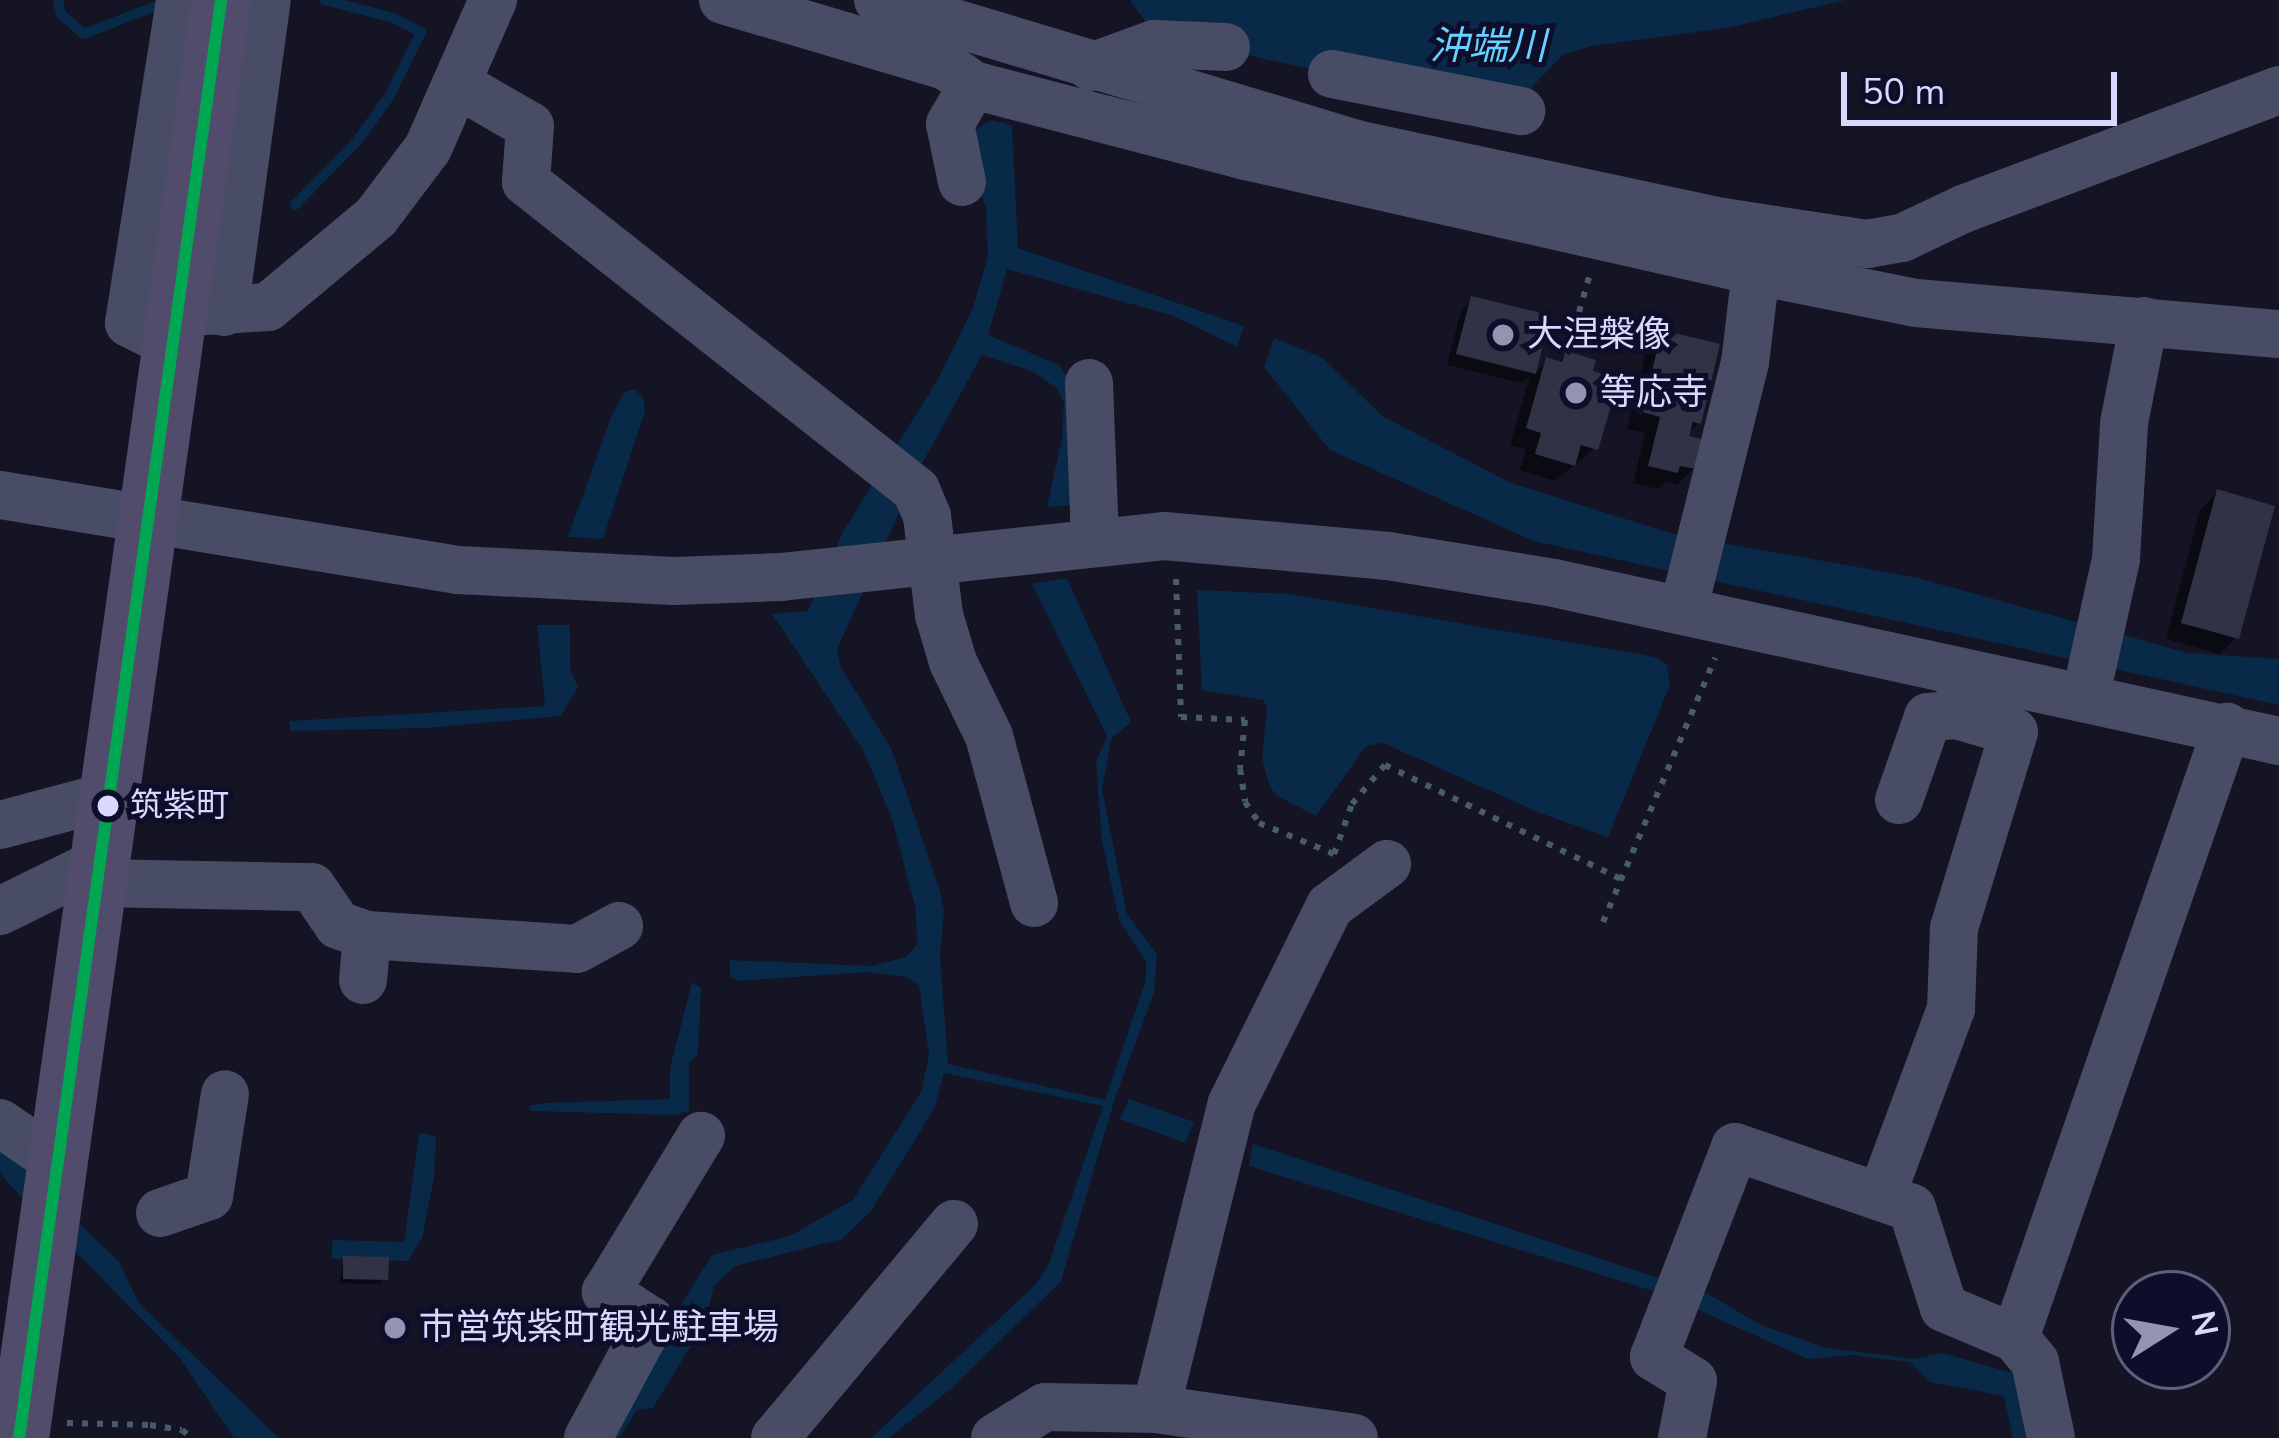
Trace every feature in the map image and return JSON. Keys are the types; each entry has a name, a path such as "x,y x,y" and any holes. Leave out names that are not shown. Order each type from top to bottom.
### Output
{"main road":[{"path":"21,1428 148,522 190,323 221,0"}],"street":[{"path":"179,0 129,323 190,323 268,308 376,217 428,148 493,0"},
{"path":"190,323 267,0"},
{"path":"723,0 946,66 979,86 1246,156 1756,271 1916,303 2279,334"},
{"path":"878,0 1360,145 1723,222 1867,244 1902,238 1985,200 2279,90"},
{"path":"962,182 950,124 979,86 1000,38"},
{"path":"1090,67 1154,44 1226,47"},
{"path":"1332,74 1521,111"},
{"path":"457,84 530,126 526,182 916,490 928,516 943,631 989,736 1034,903"},
{"path":"1385,87 1408,123 1516,178"},
{"path":"1723,222 1744,244 1816,280"},
{"path":"1700,587 1745,362 1756,271"},
{"path":"2094,654 2116,559 2124,423 2144,321"},
{"path":"1088,382 1095,542"},
{"path":"0,495 148,522 500,572 674,581 781,577 1095,542 1178,538 1700,587 2279,741"},
{"path":"1881,1197 1951,1009 1954,928 2014,731 1958,706 1928,717 1899,800"},
{"path":"2015,1338 2227,727"},
{"path":"0,825 110,796"},
{"path":"1156,1409 1232,1103 1330,906 1387,864"},
{"path":"0,911 98,872 312,887 365,957 577,949 620,926"},
{"path":"160,1213 209,1196 225,1094"},
{"path":"0,1123 57,1162"},
{"path":"588,1438 651,1321 606,1292 701,1136"},
{"path":"1682,1438 1693,1381 1654,1357 1736,1147 1912,1208 1944,1308 2015,1338 2035,1362 2051,1438"},
{"path":"776,1438 954,1224"},
{"path":"995,1438 1045,1407 1156,1409 1354,1438"}],"path":[{"path":"1178,538 1181,717 1245,720 1240,769 1245,802 1259,823 1334,854 1352,804 1385,765 1621,879"},
{"path":"1604,922 1621,879 1700,587"},
{"path":"21,1428 150,1425 192,1438"}],"water":[{"name":"沖端川","path":"1130,0 1846,0 1726,28 1592,46 1564,54 1531,88 1506,92 1395,87 1219,49 1152,31"},
{"path":"991,120 1012,125 1018,248 1244,326 1237,347 1174,316 1007,269 988,335 1059,365 1073,385 1074,505 1047,507 1062,439 1064,402 1056,388 1034,372 982,355 919,469 837,649 841,668 891,748 939,888 944,910 940,957 948,1064 1105,1100 1146,980 1146,961 1119,920 1102,841 1096,762 1107,736 1032,584 1067,578 1131,722 1112,738 1102,789 1127,914 1157,954 1154,993 1115,1098 1061,1281 953,1387 889,1438 871,1438 1034,1286 1048,1266 1103,1106 944,1073 934,1109 871,1211 842,1239 735,1266 714,1286 704,1324 653,1408 637,1410 619,1438 599,1438 712,1255 790,1236 853,1200 921,1092 929,1055 919,985 907,977 869,972 737,981 730,976 730,960 871,966 906,957 917,944 916,910 892,819 863,750 772,614 808,611 844,530 937,381 973,308 988,256 986,209 966,136"},
{"path":"1274,338 1323,358 1382,416 1511,483 1673,534 1918,578 2188,653 2279,659 2279,705 1534,541 1330,450 1264,367"},
{"path":"635,389 644,399 645,411 603,539 568,537 611,417 624,392"},
{"path":"1197,590 1291,594 1655,657 1667,665 1670,685 1608,837 1540,813 1383,743 1366,746 1316,816 1276,795 1269,785 1262,758 1267,706 1263,700 1202,690"},
{"path":"537,625 570,625 570,669 578,687 561,716 425,728 291,731 289,721 545,706"},
{"path":"692,982 701,988 698,1054 689,1063 689,1111 675,1115 531,1111 528,1106 546,1103 670,1099 670,1068"},
{"path":"1129,1099 1194,1122 1185,1143 1120,1119"},
{"path":"419,1134 436,1137 434,1177 422,1238 408,1261 331,1259 333,1240 404,1242"},
{"path":"1253,1144 1710,1295 1761,1325 1825,1348 1914,1359 1942,1353 2016,1374 2033,1438 2013,1438 2004,1396 1930,1382 1910,1362 1853,1355 1808,1359 1663,1294 1249,1166"},
{"path":"0,1145 119,1262 139,1303 279,1438 234,1438 179,1357 7,1182 0,1173"}],"building":[{"name":"大涅槃像","path":"1471,296 1550,315 1536,374 1456,354"},
{"path":"1662,330 1720,344 1701,424 1693,422 1689,436 1704,440 1696,469 1680,466 1678,473 1648,466 1660,417 1642,412"},
{"path":"1566,351 1596,360 1593,371 1619,379 1598,450 1581,445 1575,466 1535,454 1541,433 1526,428 1546,357 1562,362"},
{"path":"2217,489 2275,506 2239,639 2181,623"},
{"path":"343,1256 389,1257 388,1280 343,1279"}],"waterway":[{"path":"58,0 61,14 84,34 161,4"},
{"path":"295,205 357,141 389,97 421,32 394,18 324,0"}],"transit line":[{"path":"19,1438 221,0"}],"place":[{"name":"大涅槃像","path":"1503,335"},
{"name":"等応寺","path":"1576,393"},
{"name":"筑紫町","path":"108,806"},
{"name":"市営筑紫町観光駐車場","path":"395,1328"}]}
